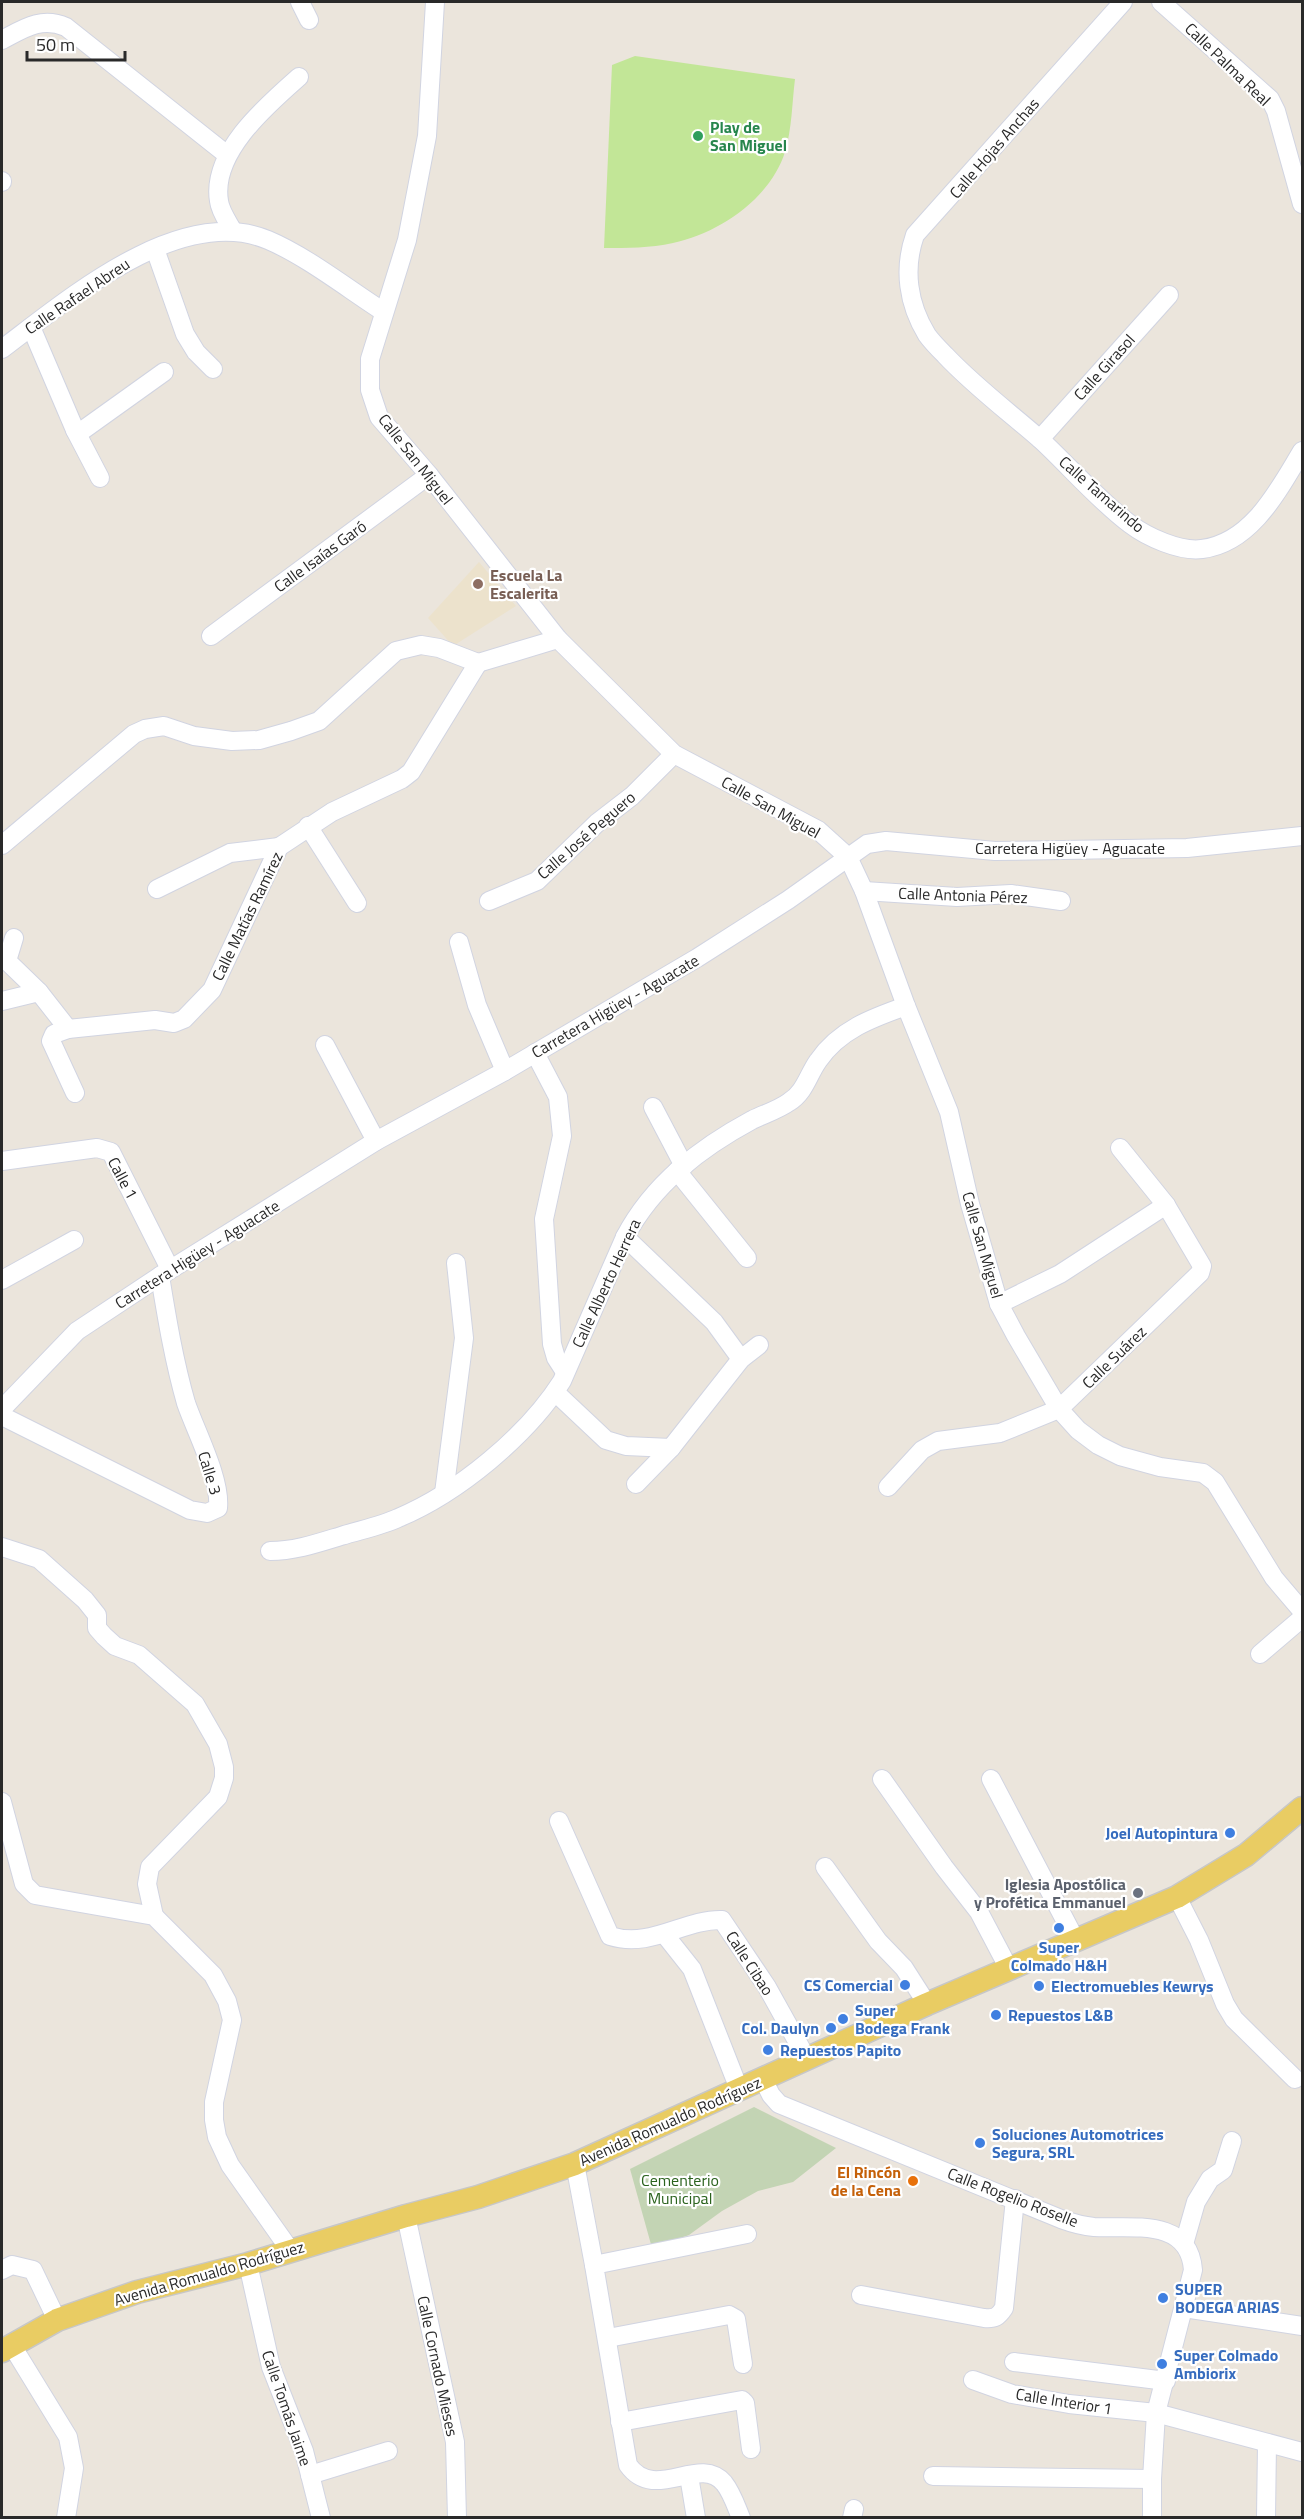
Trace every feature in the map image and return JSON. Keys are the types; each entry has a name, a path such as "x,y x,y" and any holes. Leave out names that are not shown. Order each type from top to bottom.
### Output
{"main road":[{"name":"Avenida Romualdo Rodríguez","path":"6,2347 57,2320 137,2292 248,2264 500,2190 574,2164 927,2004 1177,1897 1246,1855 1302,1808"}],"street":[{"path":"300,2 309,20"},
{"name":"Calle San Miguel","path":"435,2 427,136 407,240 370,359 369,390 379,417 429,475 558,639 674,754 818,830 848,857 864,891 906,1006 950,1112 969,1204 999,1304 1059,1409 1078,1430 1120,1456 1160,1467 1197,1471 1215,1482 1274,1578 1302,1611"},
{"name":"Calle Hojas Anchas","path":"914,310 908,275 909,253 915,235 1123,2"},
{"name":"Calle Palma Real","path":"1161,2 1270,99 1276,111 1302,204"},
{"path":"2,40 31,24 56,22 66,27 226,154"},
{"path":"233,231 219,204 218,190 226,154 269,103 299,77"},
{"name":"Calle Rafael Abreu","path":"2,349 83,288 130,259 181,239 233,231 267,240 315,267 384,312"},
{"path":"154,249 184,334 196,352 213,369"},
{"name":"Calle Girasol","path":"1040,439 1169,295"},
{"name":"Calle Tamarindo","path":"914,310 928,336 956,366 1040,439 1130,524 1163,542 1202,550 1229,540 1255,522 1302,451"},
{"path":"31,327 75,430 100,477"},
{"path":"75,430 83,430 164,372"},
{"name":"Calle Isaías Garó","path":"211,636 429,475"},
{"path":"2,844 134,734 145,729 164,726 194,736 232,741 259,740 319,721 396,651 406,647 421,645 439,648 478,663 558,639"},
{"name":"Calle Matías Ramírez","path":"68,1029 155,1020 174,1023 184,1019 212,990 279,847 332,812 402,780 411,772 478,663"},
{"name":"Calle José Peguero","path":"489,901 537,881 597,823 632,796 674,754"},
{"path":"308,826 357,903"},
{"name":"Carretera Higüey - Aguacate","path":"2,1409 77,1331 165,1273 376,1142 505,1071 697,958 788,900 867,844 886,841 995,851 1187,848 1302,836"},
{"path":"157,889 230,853 279,847"},
{"name":"Calle Antonia Pérez","path":"864,891 957,897 1018,894 1061,901"},
{"path":"14,938 7,961 39,992 68,1029 54,1034 51,1041 75,1093"},
{"path":"459,942 477,1005 505,1071"},
{"path":"2,1001 39,992"},
{"name":"Calle Alberto Herrera","path":"270,1551 302,1548 398,1518 444,1493 522,1433 555,1392 625,1237 638,1214 663,1183 723,1138 790,1102 803,1090 817,1062 851,1029 872,1018 906,1006"},
{"path":"325,1045 376,1142"},
{"path":"535,1053 558,1097 562,1137 544,1220 552,1344 556,1358 565,1372"},
{"path":"653,1107 681,1168 747,1258"},
{"name":"Calle 1","path":"2,1161 97,1148 111,1152 165,1273"},
{"name":"Calle Suárez","path":"888,1487 922,1450 938,1441 1000,1433 1059,1409 1200,1272 1202,1266 1166,1205 1120,1148"},
{"path":"999,1304 1060,1274 1166,1205"},
{"path":"625,1237 714,1322 741,1359"},
{"path":"2,1280 74,1240"},
{"path":"444,1493 464,1338 456,1263"},
{"name":"Calle 3","path":"2,1416 190,1510 207,1513 218,1508 217,1489 187,1403 172,1347 165,1273"},
{"path":"636,1484 671,1448 741,1359 759,1345"},
{"path":"555,1392 606,1440 626,1446 671,1448"},
{"path":"2,1547 39,1559 85,1600 97,1615 97,1628 104,1636 115,1646 139,1655 195,1704 218,1744 224,1767 224,1778 218,1797 150,1867 147,1884 154,1916 213,1976 227,2001 232,2020 214,2102 217,2137 230,2165 290,2250"},
{"path":"1260,1654 1302,1618"},
{"path":"882,1779 979,1912 1009,1969"},
{"path":"991,1779 1076,1941"},
{"path":"2,1802 24,1884 35,1895 154,1916"},
{"name":"Calle Cibao","path":"559,1821 610,1936 622,1940 665,1935 707,1920 722,1920 767,1987 807,2059"},
{"path":"825,1867 878,1941 904,1968 927,2004"},
{"path":"1177,1897 1199,1940 1225,2004 1234,2019 1295,2079"},
{"path":"665,1935 692,1968 740,2089"},
{"name":"Calle Rogelio Roselle","path":"763,2079 771,2095 779,2104 1076,2224 1092,2227 1148,2227 1170,2233 1184,2244"},
{"path":"1152,2517 1156,2414 1193,2270 1192,2258 1184,2244 1196,2202 1210,2179 1223,2170 1232,2141"},
{"path":"574,2164 608,2338 628,2465 643,2480 653,2481 708,2474 723,2482 741,2517"},
{"path":"861,2295 994,2319 1004,2308 1015,2199"},
{"name":"Calle Cornado Mieses","path":"406,2216 455,2442 457,2517"},
{"path":"594,2265 747,2234"},
{"name":"Calle Tomás Jaime","path":"248,2264 271,2367 304,2451 321,2517"},
{"path":"2,2270 12,2265 33,2270 57,2320"},
{"path":"1184,2308 1302,2326"},
{"path":"608,2338 729,2315 736,2319 742,2364"},
{"path":"6,2347 68,2437 74,2468 66,2517"},
{"path":"1014,2362 1166,2380"},
{"name":"Calle Interior 1","path":"973,2380 1012,2394 1068,2404 1156,2414 1302,2452"},
{"path":"620,2422 742,2400 745,2403 751,2449"},
{"path":"1266,2517 1267,2443"},
{"path":"310,2475 388,2451"},
{"path":"689,2476 696,2517"},
{"path":"933,2476 1152,2479"}],"shaded area":[{"name":"Escuela La Escalerita","path":"479,562 516,606 453,646 428,618"}],"green space":[{"name":"Play de San Miguel","path":"635,56 795,79 789,134 778,169 768,185 755,199 725,222 708,231 673,243 647,247 604,248 612,65"},
{"name":"Cementerio Municipal","path":"754,2107 836,2148 793,2182 758,2191 722,2211 689,2235 652,2248 630,2169"}],"place":[{"name":"Play de San Miguel","path":"698,136"},
{"name":"Escuela La Escalerita","path":"478,584"},
{"name":"Joel Autopintura","path":"1230,1833"},
{"name":"Iglesia Apostólica y Profética Emmanuel","path":"1138,1893"},
{"name":"Super Colmado H&H","path":"1059,1928"},
{"name":"CS Comercial","path":"905,1985"},
{"name":"Electromuebles Kewrys","path":"1039,1986"},
{"name":"Repuestos L&B","path":"996,2015"},
{"name":"Super Bodega Frank","path":"843,2019"},
{"name":"Col. Daulyn","path":"831,2028"},
{"name":"Repuestos Papito","path":"768,2050"},
{"name":"Soluciones Automotrices Segura, SRL","path":"980,2143"},
{"name":"El Rincón de la Cena","path":"913,2181"},
{"name":"SUPER BODEGA ARIAS","path":"1163,2298"},
{"name":"Super Colmado Ambiorix","path":"1162,2364"}]}
